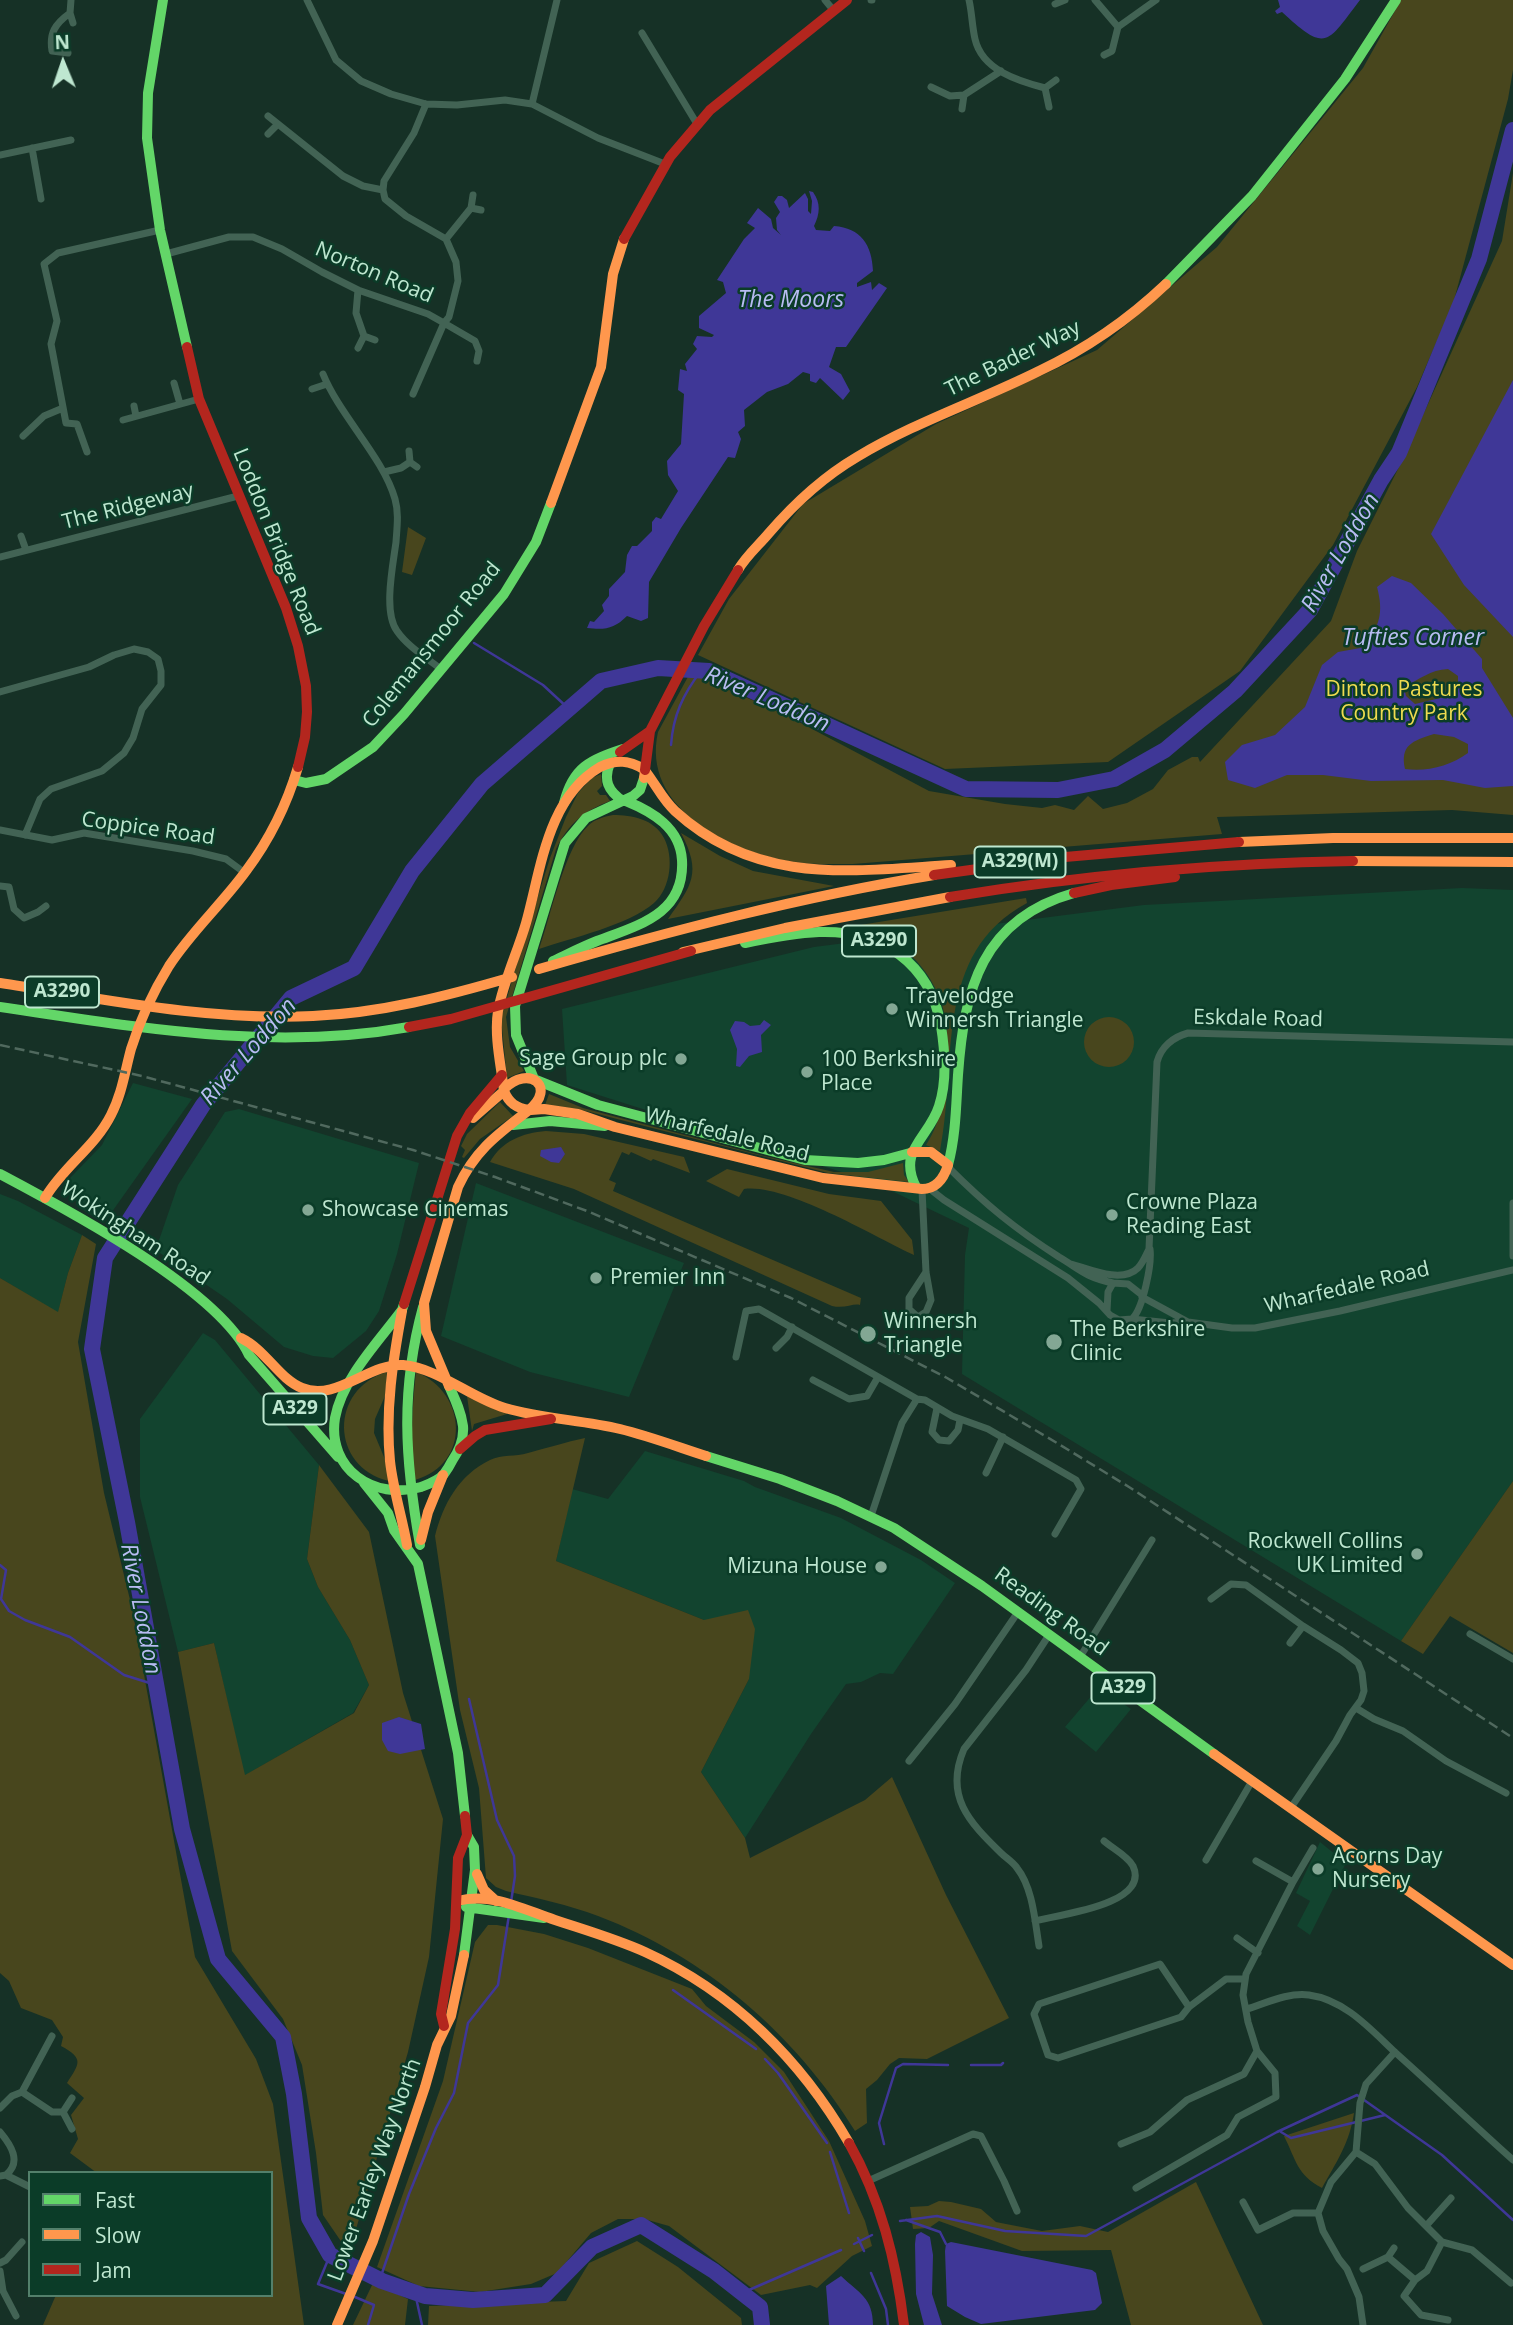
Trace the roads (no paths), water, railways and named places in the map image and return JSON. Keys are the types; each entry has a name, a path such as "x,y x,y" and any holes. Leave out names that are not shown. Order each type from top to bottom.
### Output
{"main road":[{"name":"Loddon Bridge Road","path":"45,1198 57,1177 109,1120 124,1080 134,1040 160,980 183,947 245,873 273,831 294,780 307,712 302,668 286,608 199,399 160,230 147,138 148,93 163,0"},
{"name":"Colemansmoor Road","path":"294,780 306,783 326,779 361,757 383,738 504,594 536,542 581,426 601,367 613,274 618,256 636,215 665,164 697,124 739,86 797,43 846,0"},
{"name":"The Bader Way","path":"650,731 704,626 741,565 797,502 856,457 965,403 1040,371 1090,344 1135,313 1187,265 1252,196 1345,79 1396,0"},
{"path":"650,731 641,790 625,801 595,813 578,825 565,843 514,1015 516,1040 542,1094 539,1102 530,1110 514,1107 504,1090 496,1026 498,1010 543,858 564,803 567,786 581,768 623,749 650,731"},
{"path":"564,803 586,775 610,763 623,749"},
{"path":"610,763 631,761 645,771"},
{"path":"610,763 606,775 607,786 613,794 625,801"},
{"name":"A329(M)","path":"645,771 669,805 695,826 732,847 787,865 839,872 1006,864"},
{"name":"A3290","path":"0,983 242,1015 289,1017 384,1009 437,998 539,969 579,948 650,920 664,910 676,894 683,865 675,835 659,817 625,801"},
{"name":"A329(M)","path":"539,969 759,909 909,879 1006,864 1141,849 1248,841 1388,836 1513,838"},
{"name":"A329(M)","path":"683,952 838,916 990,890 1146,872 1265,864 1393,860 1513,862"},
{"name":"A329(M)","path":"948,1166 953,1146 962,1036 972,987 987,952 1011,923 1046,902 1088,889 1265,864"},
{"name":"A3290","path":"0,1007 222,1036 316,1038 418,1026 531,997 683,952 799,934 832,932 871,938 896,950 910,961 925,979 934,997 941,1023 943,1086 939,1106 932,1123 911,1153"},
{"path":"461,1125 502,1076"},
{"path":"461,1125 516,1079 528,1077 535,1080"},
{"name":"Wharfedale Road","path":"535,1080 598,1105 805,1160 838,1165 861,1164 891,1160 911,1153"},
{"name":"Wharfedale Road","path":"530,1110 544,1109 578,1114 615,1127 823,1178 923,1188"},
{"name":"Lower Earley Way North","path":"420,1545 410,1490 405,1422 416,1329 465,1170 479,1149 530,1110"},
{"path":"511,1125 550,1121 615,1127"},
{"name":"Lower Earley Way North","path":"407,1546 388,1443 391,1366 402,1310 461,1125"},
{"path":"931,1152 942,1158 948,1166 943,1179 923,1188 909,1173 911,1153 931,1152"},
{"name":"Wokingham Road","path":"0,1174 142,1257 194,1293 241,1338 257,1347 290,1381 302,1389 319,1391 349,1381"},
{"name":"Lower Earley Way North","path":"337,2325 390,2192 424,2093 443,2026 451,2016 468,1934 475,1870 474,1847 467,1835 458,1754 418,1564 428,1512 443,1475 459,1451 462,1439 461,1414 456,1398 427,1338 424,1303"},
{"name":"Lower Earley Way North","path":"349,1381 402,1310"},
{"name":"Wokingham Road","path":"241,1338 249,1355 292,1407 343,1461"},
{"name":"A329","path":"363,1482 343,1461 337,1446 335,1419 349,1381 391,1366 410,1366 447,1382"},
{"name":"Reading Road","path":"447,1382 494,1404 551,1419 607,1426 690,1451 801,1487 871,1516 921,1545 1018,1612 1252,1782 1513,1965"},
{"name":"Reading Road","path":"459,1451 476,1434 484,1431 551,1419"},
{"path":"363,1482 377,1488 410,1490 430,1484 443,1475"},
{"name":"Lower Earley Way North","path":"363,1482 388,1513 394,1530 418,1564"},
{"name":"Lower Earley Way North","path":"443,2026 441,2014 457,1901 458,1858 467,1835"},
{"path":"475,1870 484,1890 507,1908"},
{"path":"457,1901 526,1912 592,1931 638,1948 692,1976 758,2027 814,2090 850,2145 868,2181 888,2234 904,2325"},
{"path":"471,1903 496,1901"}],"street":[{"path":"71,0 72,23"},
{"path":"307,0 335,61 361,81 391,94 426,104 457,105 505,100 532,104 598,138 665,164"},
{"path":"532,104 557,0"},
{"path":"825,0 834,11"},
{"path":"970,0 975,40 985,59 1024,83 1045,88"},
{"path":"1055,4 1065,0"},
{"path":"1095,0 1118,27"},
{"path":"1104,55 1112,51 1118,27 1156,0"},
{"path":"68,52 52,51 50,40 53,28 70,13"},
{"path":"642,33 697,124"},
{"path":"931,86 950,96 964,95 1001,71"},
{"path":"1045,88 1056,79"},
{"path":"1045,88 1049,107"},
{"path":"962,109 964,95"},
{"path":"426,104 414,133 384,181 385,200 406,216 446,239 471,208 472,195"},
{"path":"268,116 343,176 363,186 383,190"},
{"path":"268,134 277,125"},
{"path":"0,155 71,139"},
{"path":"32,148 41,199"},
{"path":"471,208 481,210"},
{"path":"87,452 77,424 66,422 51,344 57,321 44,264 58,253 160,230"},
{"name":"Norton Road","path":"166,254 229,237 253,237 282,249 358,290 428,314 444,323 449,317 458,281 456,262 446,239"},
{"path":"358,290 356,313 364,337 358,348"},
{"path":"413,394 444,323 475,341 480,351 477,361"},
{"path":"364,337 375,340"},
{"path":"323,374 384,472 395,499 398,518 390,608 393,625 410,645 442,670"},
{"path":"174,383 180,404"},
{"path":"312,389 327,384"},
{"path":"123,420 199,399"},
{"path":"134,406 136,416"},
{"path":"23,436 44,416 63,408"},
{"path":"384,472 413,464 410,451"},
{"name":"The Ridgeway","path":"0,557 238,496"},
{"path":"21,536 26,551"},
{"path":"0,692 89,667 134,649 143,650 158,659 160,685 142,709 133,738 124,753 102,771 51,789 40,799 24,835"},
{"name":"Coppice Road","path":"0,830 52,840 84,833 226,859 245,873"},
{"path":"0,886 9,887 14,909 24,918 46,906"},
{"name":"Eskdale Road","path":"1149,1249 1157,1062 1163,1049 1174,1038 1188,1033 1513,1042"},
{"path":"948,1166 1010,1225 1086,1276 1131,1285 1142,1296"},
{"path":"923,1188 1068,1278 1119,1320 1132,1319 1140,1310 1151,1264 1149,1249"},
{"path":"923,1188 926,1272 931,1300 926,1312 918,1317 909,1309 909,1298 926,1272"},
{"path":"1513,1203 1513,1256"},
{"path":"1107,1311 1108,1292 1114,1283 1138,1269 1149,1249"},
{"path":"1071,1265 1099,1273 1124,1275"},
{"name":"Wharfedale Road","path":"1132,1319 1188,1322 1225,1328 1255,1328 1513,1270"},
{"name":"Wharfedale Road","path":"1142,1296 1188,1322"},
{"path":"736,1357 746,1311 759,1309 917,1399 925,1400 960,1420 1003,1437 1076,1480 1081,1489 1055,1534"},
{"path":"776,1348 792,1328"},
{"path":"813,1380 849,1399 867,1396 878,1377"},
{"path":"871,1516 902,1423 917,1399"},
{"path":"937,1408 932,1432 939,1440 949,1441 953,1438 960,1420"},
{"path":"986,1473 1003,1437"},
{"path":"1080,1657 1152,1540"},
{"path":"1212,1599 1231,1584 1246,1585 1358,1663 1364,1691 1362,1700 1290,1809"},
{"path":"909,1761 955,1704 1018,1612"},
{"path":"1290,1643 1303,1626"},
{"path":"1470,1634 1513,1659"},
{"path":"1039,1946 1025,1881 1018,1868 965,1813 956,1781 964,1749 1026,1670 1049,1635"},
{"path":"1356,1708 1403,1731 1446,1761 1506,1793"},
{"path":"1206,1860 1252,1782"},
{"path":"1035,1921 1109,1903 1123,1896 1132,1886 1133,1865 1104,1841"},
{"path":"1136,2188 1227,2135 1238,2117 1276,2097 1275,2073 1257,2052 1248,2022 1243,1995 1245,1979 1313,1848"},
{"path":"1256,1861 1293,1882"},
{"path":"1237,1937 1258,1953"},
{"path":"1189,2007 1160,1964 1039,2004 1034,2014 1048,2055 1058,2058 1181,2017 1189,2007 1226,1979 1245,1979"},
{"path":"1247,2009 1293,1995 1310,1995 1346,2009 1374,2030 1513,2160"},
{"path":"1,2106 12,2096 22,2092 52,2036"},
{"path":"1121,2144 1150,2132 1187,2100 1244,2074 1257,2052"},
{"path":"1363,2325 1359,2297 1347,2269 1323,2231 1318,2213 1331,2182 1356,2152 1360,2103 1366,2084 1395,2052"},
{"path":"22,2092 52,2112 63,2112"},
{"path":"63,2112 72,2098"},
{"path":"63,2112 72,2129"},
{"path":"0,2133 14,2155 13,2168 3,2176 28,2186"},
{"path":"868,2181 973,2134 981,2136 1017,2211"},
{"path":"1356,2152 1375,2164 1408,2208 1442,2242 1472,2250 1511,2283"},
{"path":"1426,2226 1451,2197"},
{"path":"1243,2203 1258,2230 1293,2213 1318,2213"},
{"path":"0,2263 22,2242"},
{"path":"1442,2242 1427,2271 1415,2280 1404,2296 1421,2315 1448,2320"},
{"path":"1363,2269 1388,2258 1394,2248"},
{"path":"1388,2258 1415,2280"},
{"path":"0,2271 3,2291 16,2316"},
{"path":"1419,2325 1421,2315"}],"water":[{"path":"1278,0 1360,0 1333,34 1318,38 1282,12 1277,14 1275,11 1280,7"},
{"name":"The Moors","path":"809,191 816,196 818,204 814,226 816,230 830,231 834,226 843,227 858,234 867,246 873,271 857,283 857,287 871,282 872,290 879,283 887,288 846,347 836,347 829,367 841,374 850,391 843,400 820,378 816,383 810,381 810,374 803,372 788,384 767,392 744,410 745,426 738,432 741,439 735,458 728,457 649,582 648,618 641,621 627,616 609,628 587,628 590,621 594,622 604,611 602,605 609,596 609,589 625,572 627,555 632,546 637,546 652,531 652,522 656,517 661,519 678,491 668,475 667,461 681,444 684,394 678,390 680,369 687,371 685,364 697,349 693,344 697,336 714,335 699,328 699,316 726,293 723,282 717,280 744,239 755,228 747,223 758,208 771,219 773,228 781,235 777,230 776,218 780,212 774,202 778,196 782,196 787,200 789,208 805,193 811,214 812,201"},
{"path":"1513,380 1513,637 1464,585 1431,534"},
{"name":"Tufties Corner","path":"1392,576 1411,583 1443,614 1482,659 1482,668 1513,718 1513,786 1485,788 1443,780 1371,781 1323,775 1287,775 1255,788 1228,780 1225,762 1242,745 1275,735 1305,707 1322,665 1338,652 1366,647 1379,618 1377,587","holes":["1448,669 1458,676 1458,687 1453,695 1415,704 1406,696 1404,687 1430,673","1434,734 1454,737 1468,744 1468,753 1438,767 1405,769 1404,754 1409,745"]},
{"path":"764,1020 771,1025 761,1035 762,1052 749,1056 740,1067 736,1066 737,1049 730,1030 735,1021 750,1026 760,1025"},
{"path":"561,1147 565,1154 559,1163 540,1156 541,1150"},
{"path":"399,1717 421,1724 425,1749 400,1754 388,1751 382,1740 382,1723"},
{"path":"921,2232 930,2237 933,2255 932,2294 942,2325 924,2325 916,2294 915,2244 916,2235"},
{"path":"951,2242 1092,2270 1096,2273 1102,2303 1095,2310 981,2324 947,2306 945,2251 946,2244"},
{"path":"841,2276 868,2302 873,2325 829,2325 826,2286"}],"waterway":[{"name":"River Loddon","path":"762,2325 760,2307 714,2271 641,2225 592,2247 545,2295 473,2300 425,2296 382,2281 330,2255 309,2218 294,2094 283,2037 218,1959 182,1829 127,1522 92,1349 105,1258 203,1105 291,998 354,968 412,871 482,784 601,681 658,668 709,671 966,789 1058,790 1114,779 1165,750 1235,691 1310,610 1381,480 1399,453 1479,259 1513,130"},
{"path":"474,643 543,685 569,709"},
{"path":"671,745 680,706 701,671"},
{"path":"0,1565 6,1570 1,1599 9,1611 70,1637 124,1675 156,1685"},
{"path":"469,1699 497,1820 514,1856 515,1876 511,1902"},
{"path":"380,2279 409,2194 436,2128 454,2093 468,2023 498,1985 509,1915"},
{"path":"673,1990 756,2049"},
{"path":"765,2059 778,2073 827,2143"},
{"path":"971,2065 1003,2063"},
{"path":"884,2144 879,2123 896,2068 903,2064 948,2065"},
{"path":"900,2221 937,2216 1005,2231 1086,2236 1277,2132 1357,2095 1442,2155 1513,2220"},
{"path":"1281,2132 1291,2138 1385,2115"},
{"path":"830,2152 849,2213"},
{"path":"906,2220 940,2232 946,2244"},
{"path":"854,2244 872,2235"},
{"path":"858,2238 864,2251"},
{"path":"742,2293 841,2250"},
{"path":"330,2255 318,2284 349,2295"},
{"path":"871,2273 886,2309 888,2325"},
{"path":"415,2293 422,2325"},
{"path":"355,2297 374,2305 368,2325"}],"railway":[{"path":"0,1045 142,1076 413,1150 587,1211 791,1298 947,1378 1057,1443 1129,1487 1513,1738"}],"place":[{"name":"Travelodge Winnersh Triangle","path":"892,1009"},
{"name":"Sage Group plc","path":"681,1059"},
{"name":"100 Berkshire Place","path":"807,1072"},
{"name":"Showcase Cinemas","path":"308,1210"},
{"name":"Crowne Plaza Reading East","path":"1112,1215"},
{"name":"Premier Inn","path":"596,1278"},
{"name":"Winnersh Triangle","path":"868,1334"},
{"name":"The Berkshire Clinic","path":"1054,1342"},
{"name":"Rockwell Collins UK Limited","path":"1417,1554"},
{"name":"Mizuna House","path":"881,1567"},
{"name":"Acorns Day Nursery","path":"1318,1869"}],"park label":[{"name":"Dinton Pastures Country Park","path":"1404,702"}]}
